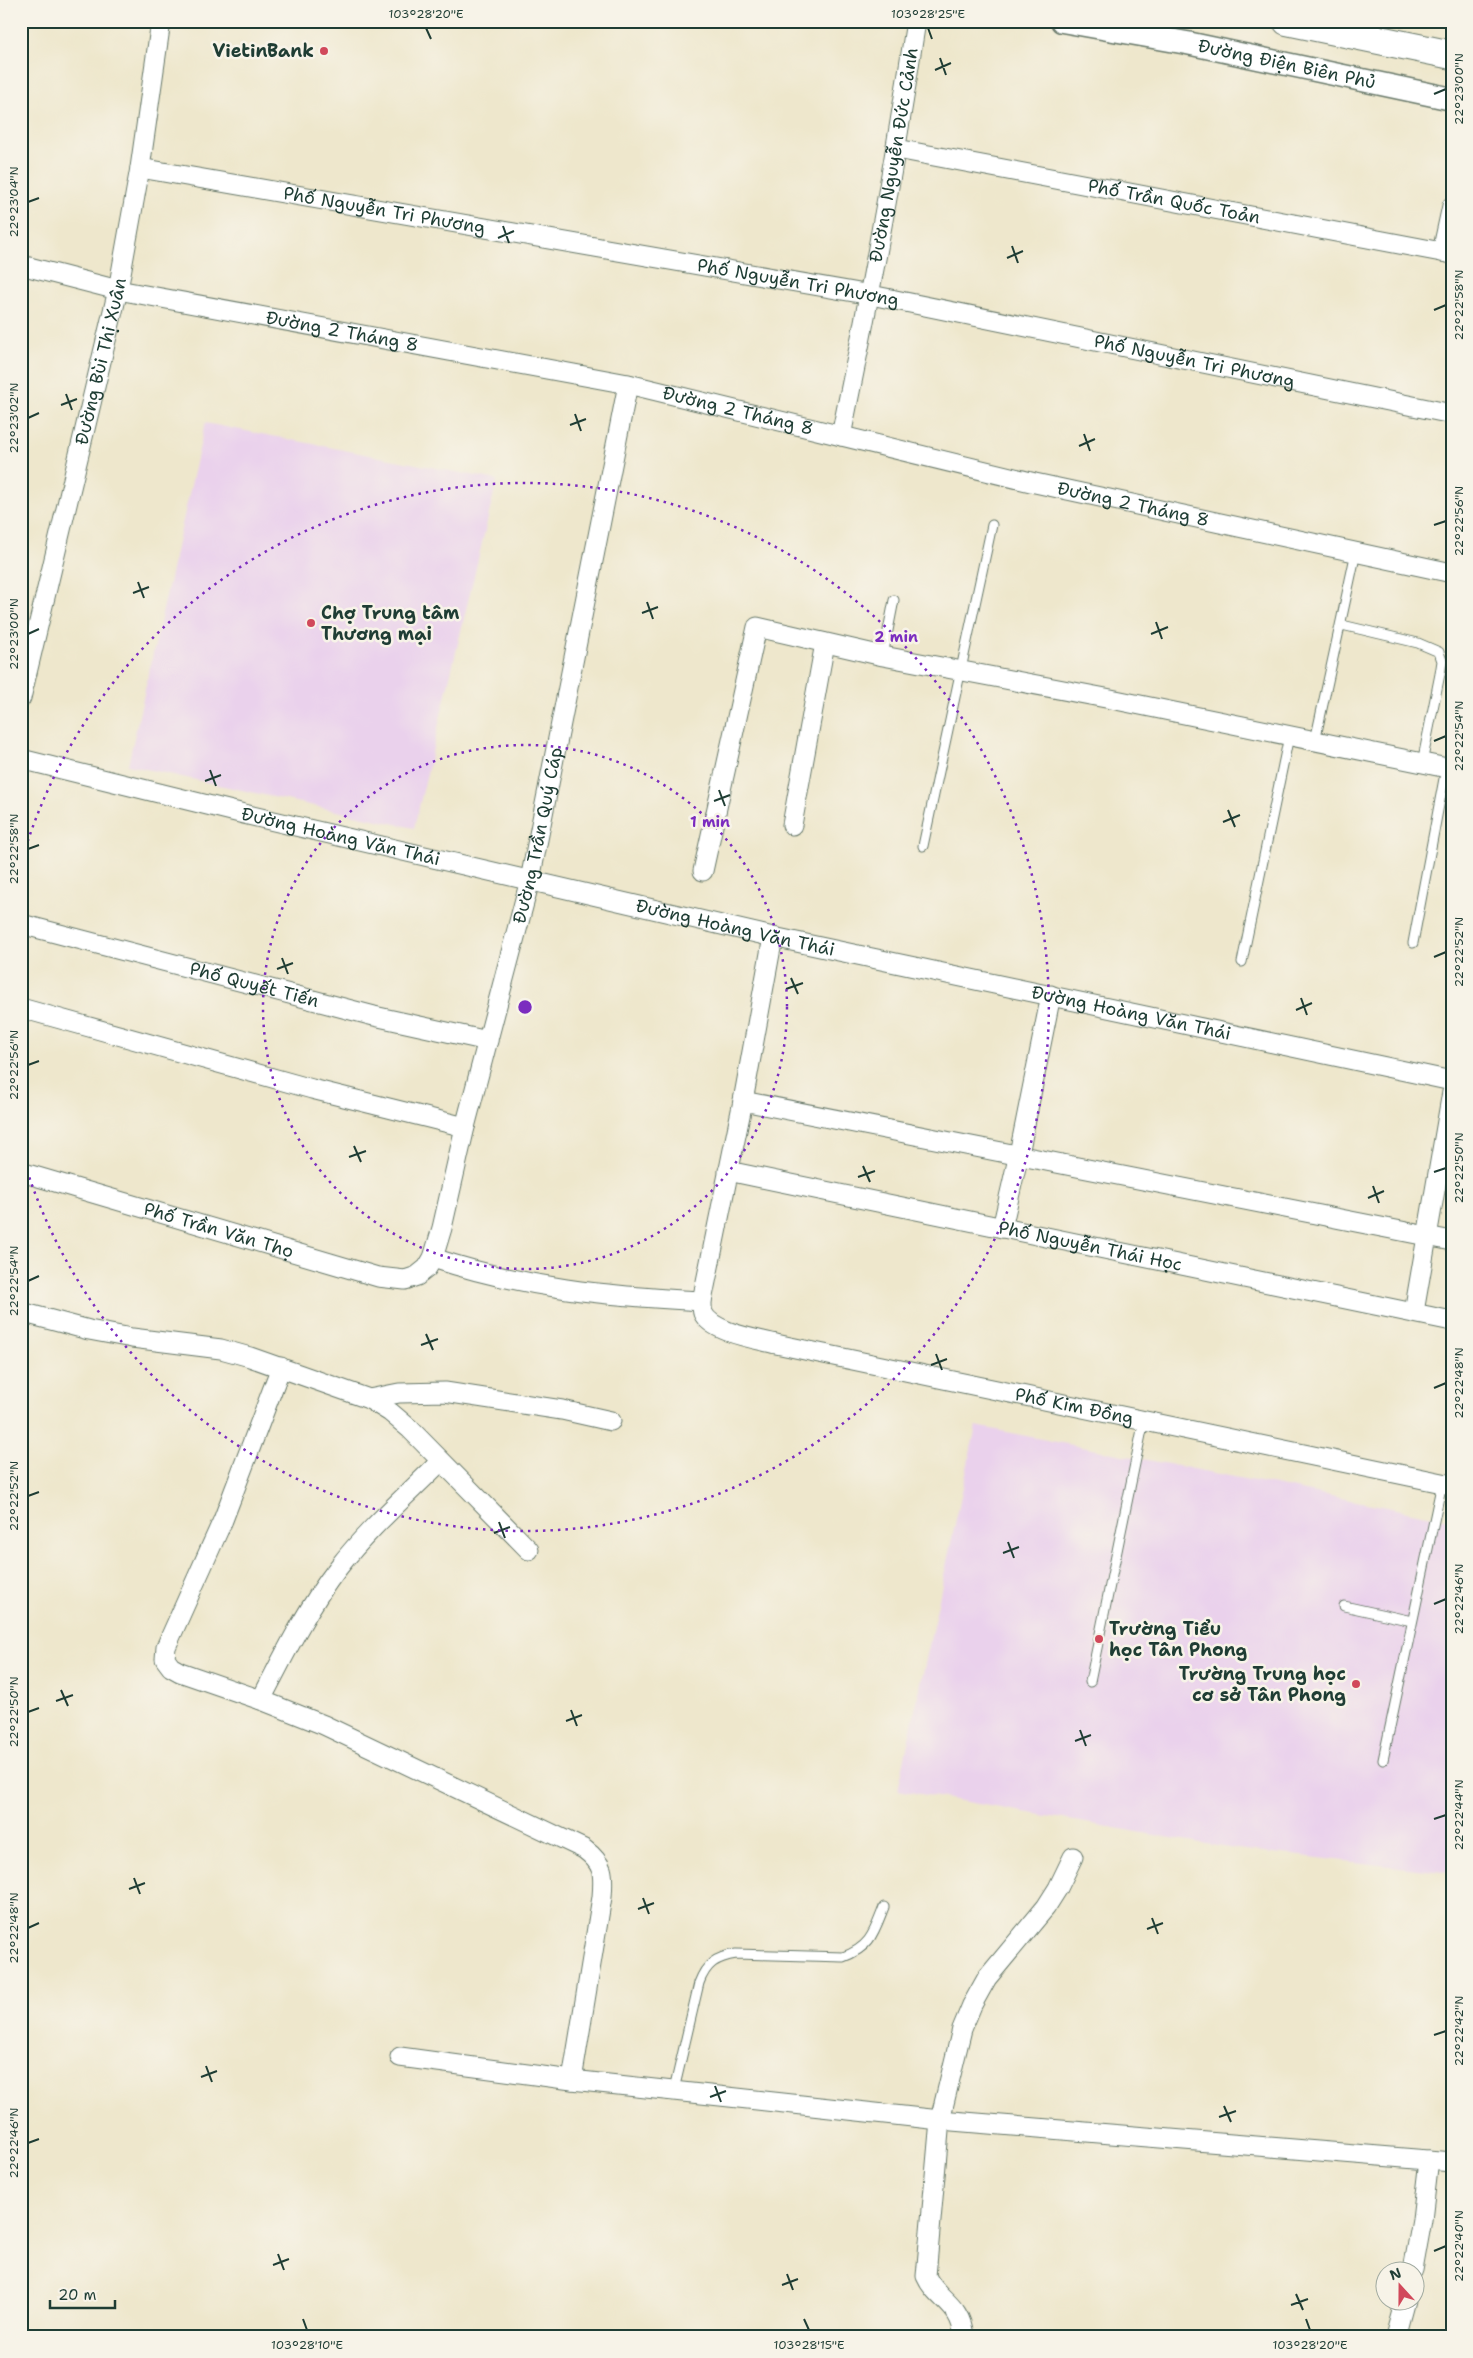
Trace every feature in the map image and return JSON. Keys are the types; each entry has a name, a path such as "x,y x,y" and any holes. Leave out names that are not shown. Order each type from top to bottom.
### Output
{"highway":[{"path":"1287,21 1452,55"}],"street":[{"name":"Đường Bùi Thị Xuân","path":"21,698 118,290 140,168 161,21"},
{"name":"Đường Nguyễn Đức Cảnh","path":"841,436 871,295 897,149 916,21"},
{"name":"Đường Điện Biên Phủ","path":"1062,21 1187,43 1452,99"},
{"name":"Phố Trần Quốc Toản","path":"897,149 1447,253"},
{"name":"Phố Nguyễn Tri Phương","path":"140,168 871,295 1452,414"},
{"path":"1447,253 1452,206"},
{"name":"Đường 2 Tháng 8","path":"21,265 118,290 628,384 1035,483 1452,573"},
{"name":"Đường Trần Quý Cáp","path":"417,1276 427,1268 433,1258 442,1228 465,1127 530,880 628,384"},
{"path":"703,871 757,627 883,656 1449,768"},
{"path":"792,825 825,643"},
{"name":"Đường Hoàng Văn Thái","path":"21,759 244,814 773,938 1051,995 1452,1082"},
{"name":"Phố Quyết Tiến","path":"21,924 374,1016 488,1041"},
{"path":"433,1258 466,1269 536,1286 702,1307 773,938"},
{"path":"1002,1228 1051,995"},
{"path":"21,1008 312,1089 465,1127"},
{"path":"1414,1312 1452,1092"},
{"path":"743,1101 1452,1241"},
{"name":"Phố Nguyễn Thái Học","path":"728,1171 1452,1320"},
{"name":"Phố Trần Văn Thọ","path":"21,1172 378,1276 405,1280 417,1276"},
{"name":"Phố Kim Đồng","path":"702,1307 708,1320 731,1333 776,1344 1447,1484"},
{"path":"21,1312 53,1322 132,1338 221,1349 281,1367 368,1399 403,1423 529,1550"},
{"path":"281,1367 222,1520 166,1648 165,1659 171,1667 180,1672 260,1700 332,1729 584,1849 595,1857 603,1872 602,1897 572,2080"},
{"path":"368,1399 398,1393 446,1392 562,1410 611,1421"},
{"path":"260,1700 323,1588 338,1567 358,1544 441,1460"},
{"path":"964,2337 957,2313 950,2303 934,2289 926,2276 940,2120 962,2029 972,2005 987,1978 1046,1907 1058,1888 1073,1857"},
{"path":"400,2057 572,2080 940,2120 1452,2162"},
{"path":"1415,2260 1422,2220 1429,2160"},
{"path":"1395,2337 1402,2310"}],"lane":[{"path":"923,846 959,670 992,525"},
{"path":"1315,741 1342,625 1356,552"},
{"path":"883,656 894,600"},
{"path":"1342,625 1418,643 1439,652 1442,661 1422,763"},
{"path":"1242,962 1289,736"},
{"path":"1413,943 1449,768"},
{"path":"1090,1682 1144,1420"},
{"path":"1383,1760 1412,1621 1447,1484"},
{"path":"1344,1606 1412,1621"},
{"path":"674,2090 699,1983 703,1972 710,1963 721,1956 736,1954 843,1957 856,1952 867,1943 874,1933 884,1907"}],"shaded area":[{"name":"Chợ Trung tâm Thương mại","path":"205,423 497,480 414,828 128,765"},
{"name":"Trường Tiểu học Tân Phong","path":"976,1426 1452,1520 1452,1873 1229,1848 898,1790"}],"place":[{"name":"VietinBank","path":"324,51"},
{"name":"Chợ Trung tâm Thương mại","path":"311,623"},
{"name":"Trường Tiểu học Tân Phong","path":"1099,1639"},
{"name":"Trường Trung học cơ sở Tân Phong","path":"1356,1684"}]}
